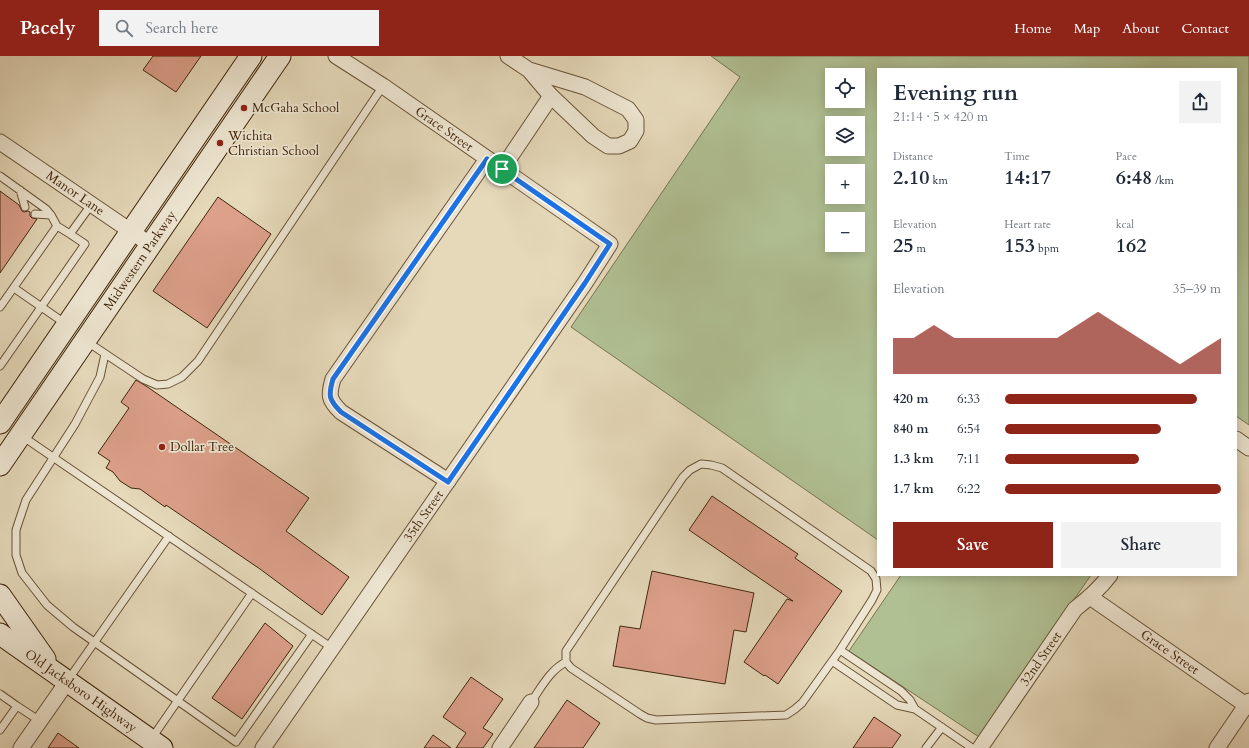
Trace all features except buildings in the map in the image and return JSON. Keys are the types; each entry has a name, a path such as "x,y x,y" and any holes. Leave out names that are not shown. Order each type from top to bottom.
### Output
{"main road":[{"name":"Midwestern Parkway","path":"0,423 252,56"},
{"name":"Midwestern Parkway","path":"0,465 280,56"},
{"path":"0,595 61,677"},
{"name":"Old Jacksboro Highway","path":"2,639 61,677 156,744"}],"street":[{"name":"Grace Street","path":"336,56 383,86 610,244"},
{"path":"508,56 530,70 585,87 628,109 636,120 636,132 630,141 619,146 608,146 593,136 551,96 530,70"},
{"path":"502,169 551,96"},
{"name":"Manor Lane","path":"1,145 151,245"},
{"path":"448,482 341,412 331,402 330,389 333,379 487,159"},
{"name":"35th Street","path":"263,748 448,482 585,283 610,244"},
{"path":"1237,440 1249,448"},
{"name":"32nd Street","path":"980,748 1075,609 1090,597 1109,576"},
{"name":"Grace Street","path":"1090,597 1248,704"},
{"path":"21,748 40,721 61,677"},
{"path":"500,748 531,702"},
{"path":"1217,748 1248,704"}],"lane":[{"path":"85,340 143,379 157,385 168,384 182,377 198,361 383,86"},
{"path":"0,176 46,209 51,215 56,226 85,244 0,366"},
{"path":"20,190 26,207"},
{"path":"70,234 92,205"},
{"path":"35,214 51,215"},
{"path":"0,308 56,226"},
{"path":"14,288 68,324"},
{"path":"105,354 100,377 75,424 26,500 16,530 16,555 22,574 46,605 94,642 236,742 312,634"},
{"path":"20,436 332,648"},
{"path":"701,464 711,464 722,468 871,571 876,579 876,590 872,600 840,650 802,703 786,715 656,720 640,714 571,668 566,662 566,650 683,477 690,470 701,464"},
{"path":"61,677 94,642 169,536"},
{"path":"156,744 178,701 252,593"},
{"path":"840,650 901,691 910,700 915,709"},
{"path":"832,661 897,705 915,709 972,748"},
{"path":"531,702 552,672 558,666 566,662"},
{"path":"857,678 865,667"},
{"path":"0,694 40,721"},
{"path":"0,730 17,706"},
{"path":"926,748 942,727"}],"green space":[{"path":"711,56 1249,56 1249,425 1237,417 1237,68 877,68 877,539 571,327 740,77"},
{"path":"900,576 1090,576 979,737 849,651"}],"place":[{"name":"McGaha School","path":"244,108"},
{"name":"Wichita Christian School","path":"220,143"},
{"name":"Dollar Tree","path":"162,447"}],"route":[{"path":"487,159 502,169 610,244 585,283 448,482 341,412 331,402 330,389 333,379 487,159"}]}
